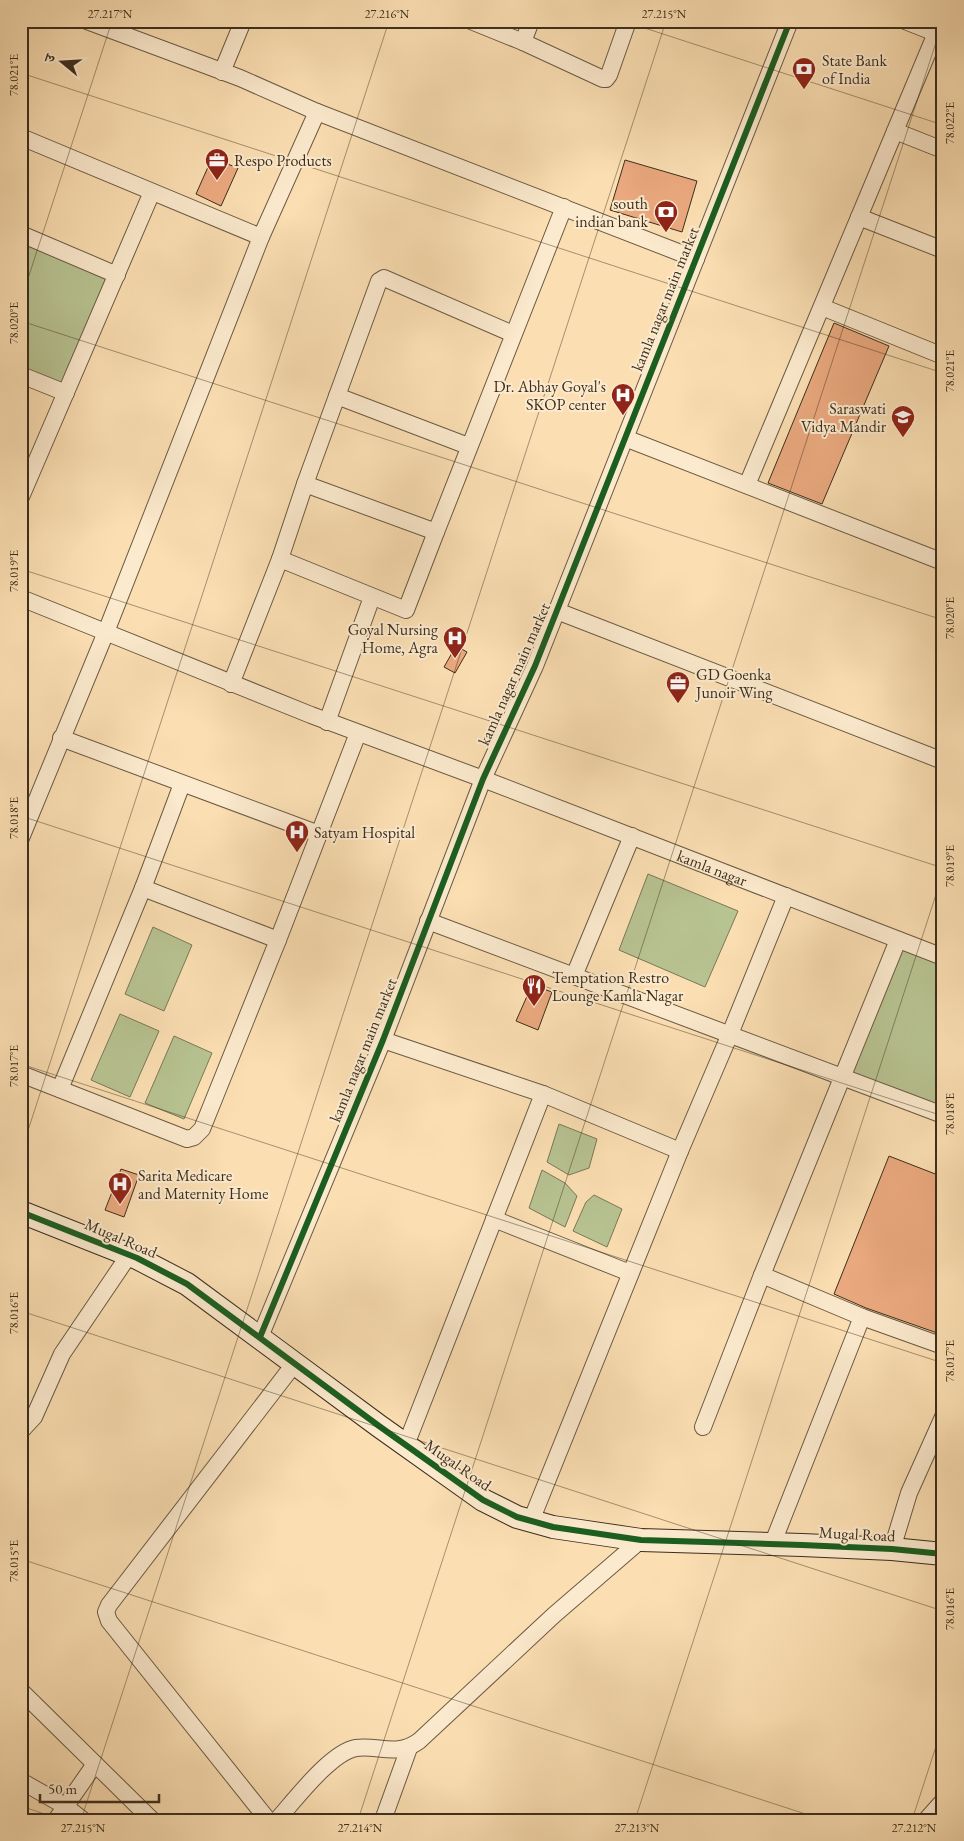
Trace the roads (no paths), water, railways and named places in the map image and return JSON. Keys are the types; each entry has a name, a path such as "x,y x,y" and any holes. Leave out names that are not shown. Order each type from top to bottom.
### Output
{"street":[{"path":"87,21 222,72 318,112 696,259"},
{"path":"222,72 243,21"},
{"path":"470,21 606,79 628,21"},
{"path":"523,42 531,21"},
{"name":"kamla nagar main market","path":"260,1337 383,1040 483,779 535,666 790,21"},
{"path":"747,485 895,130 939,34 905,21"},
{"path":"21,838 106,632 261,237 318,112"},
{"path":"895,130 943,150"},
{"path":"21,137 261,237"},
{"path":"21,497 27,470 66,393 152,192"},
{"path":"280,559 406,610 468,446 564,207"},
{"path":"859,217 943,250"},
{"path":"21,234 117,275"},
{"path":"231,684 280,559 305,484 381,279 513,334"},
{"path":"822,307 943,356"},
{"path":"21,374 66,393"},
{"path":"337,396 468,446"},
{"path":"625,438 943,562"},
{"path":"305,484 436,532"},
{"path":"327,722 372,596"},
{"path":"21,598 106,632"},
{"path":"557,611 943,762"},
{"name":"kamla nagar","path":"106,632 327,722 483,779 943,957"},
{"path":"21,1074 187,1139 194,1137 202,1129 358,733"},
{"path":"62,738 319,834"},
{"path":"60,1089 143,888 182,784"},
{"path":"574,976 632,836"},
{"path":"143,888 278,940"},
{"path":"531,1521 630,1273 786,896"},
{"path":"428,921 943,1115"},
{"path":"703,1427 762,1275 898,940"},
{"path":"383,1040 543,1094 680,1151"},
{"path":"406,1445 543,1094"},
{"name":"Mugal Road","path":"21,1212 129,1255 187,1284 483,1500 517,1517 553,1527 641,1540 892,1549 943,1554"},
{"path":"494,1219 630,1273"},
{"path":"21,1431 34,1417 62,1354 129,1255"},
{"path":"762,1275 862,1317 943,1346"},
{"path":"772,1545 862,1317"},
{"path":"268,1820 109,1621 106,1612 109,1604 295,1363"},
{"path":"892,1549 909,1493 943,1417"},
{"path":"277,1820 327,1764 346,1751 356,1748 397,1750 409,1748 419,1741 554,1615 641,1540"},
{"path":"21,1691 152,1820"},
{"path":"383,1820 409,1748"},
{"path":"60,1813 95,1764"},
{"path":"21,1781 60,1813 83,1820"},
{"path":"926,1820 943,1801"}],"place":[{"name":"State Bank of India","path":"804,90"},
{"name":"Respo Products","path":"217,181"},
{"name":"south indian bank","path":"666,233"},
{"name":"Dr. Abhay Goyal's SKOP center","path":"623,416"},
{"name":"Saraswati Vidya Mandir","path":"903,438"},
{"name":"Goyal Nursing Home, Agra","path":"455,659"},
{"name":"GD Goenka Junoir Wing","path":"678,704"},
{"name":"Satyam Hospital","path":"297,853"},
{"name":"Temptation Restro Lounge Kamla Nagar","path":"534,1007"},
{"name":"Sarita Medicare and Maternity Home","path":"120,1205"}]}
